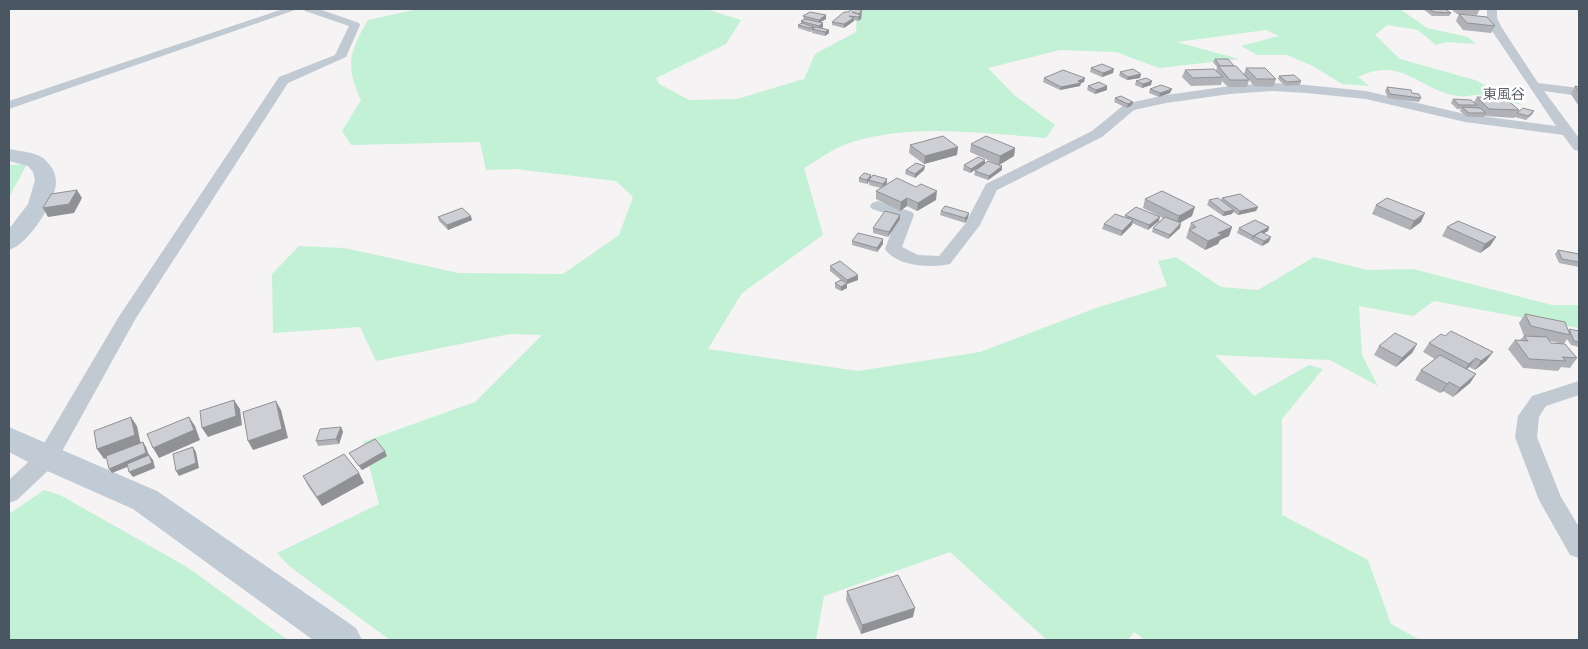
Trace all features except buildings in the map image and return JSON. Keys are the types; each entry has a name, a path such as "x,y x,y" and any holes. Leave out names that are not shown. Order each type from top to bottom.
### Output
{"street":[{"path":"9,105 293,9"},
{"path":"9,494 47,458 127,318 283,80 340,57 344,51 348,36 355,26 309,9"},
{"path":"1492,9 1492,18 1496,28 1534,86 1579,147"},
{"path":"1534,86 1579,92"},
{"path":"878,206 906,215 893,249 903,256 922,261 944,260 972,224 990,187 1097,134 1130,107 1166,99 1230,90 1273,87 1366,95 1465,118 1567,131"},
{"path":"9,156 35,162 44,173 46,186 40,200 9,244"},
{"path":"1579,388 1559,392 1539,401 1529,416 1526,437 1551,500 1579,548"},
{"path":"9,438 47,458 145,500 343,640"}],"green space":[{"path":"418,9 706,9 741,20 726,44 656,78 659,84 689,100 737,99 804,79 815,54 856,32 857,12 866,9 1400,9 1427,28 1468,37 1476,44 1447,42 1436,45 1418,30 1387,25 1375,35 1400,59 1475,80 1524,106 1483,95 1463,96 1445,93 1400,72 1388,70 1374,71 1358,77 1369,86 1342,84 1313,66 1287,55 1258,55 1241,46 1279,36 1266,30 1177,42 1239,59 1159,68 1116,52 1060,50 988,68 1014,95 1055,125 1046,138 944,131 892,134 867,138 844,145 804,168 823,235 742,293 708,349 858,371 980,352 1096,308 1167,286 1158,261 1176,257 1221,287 1258,290 1314,257 1367,270 1413,269 1552,305 1579,305 1579,328 1434,301 1413,316 1359,306 1362,355 1378,386 1330,360 1215,355 1254,396 1309,365 1323,369 1282,419 1282,515 1368,560 1391,624 1420,640 1145,640 1134,632 1128,640 1047,640 950,552 824,596 816,640 390,640 289,566 277,553 379,504 363,442 475,402 542,335 510,334 376,361 360,327 273,333 272,274 299,246 344,248 459,273 563,274 619,235 633,197 616,181 516,169 486,170 480,142 351,145 342,131 361,100 351,68 351,59 357,42 368,20"},
{"path":"27,164 9,197 9,165"},
{"path":"44,490 60,495 187,567 288,640 9,640 9,514"}],"district":[{"name":"東風谷","path":"1504,94"}]}
